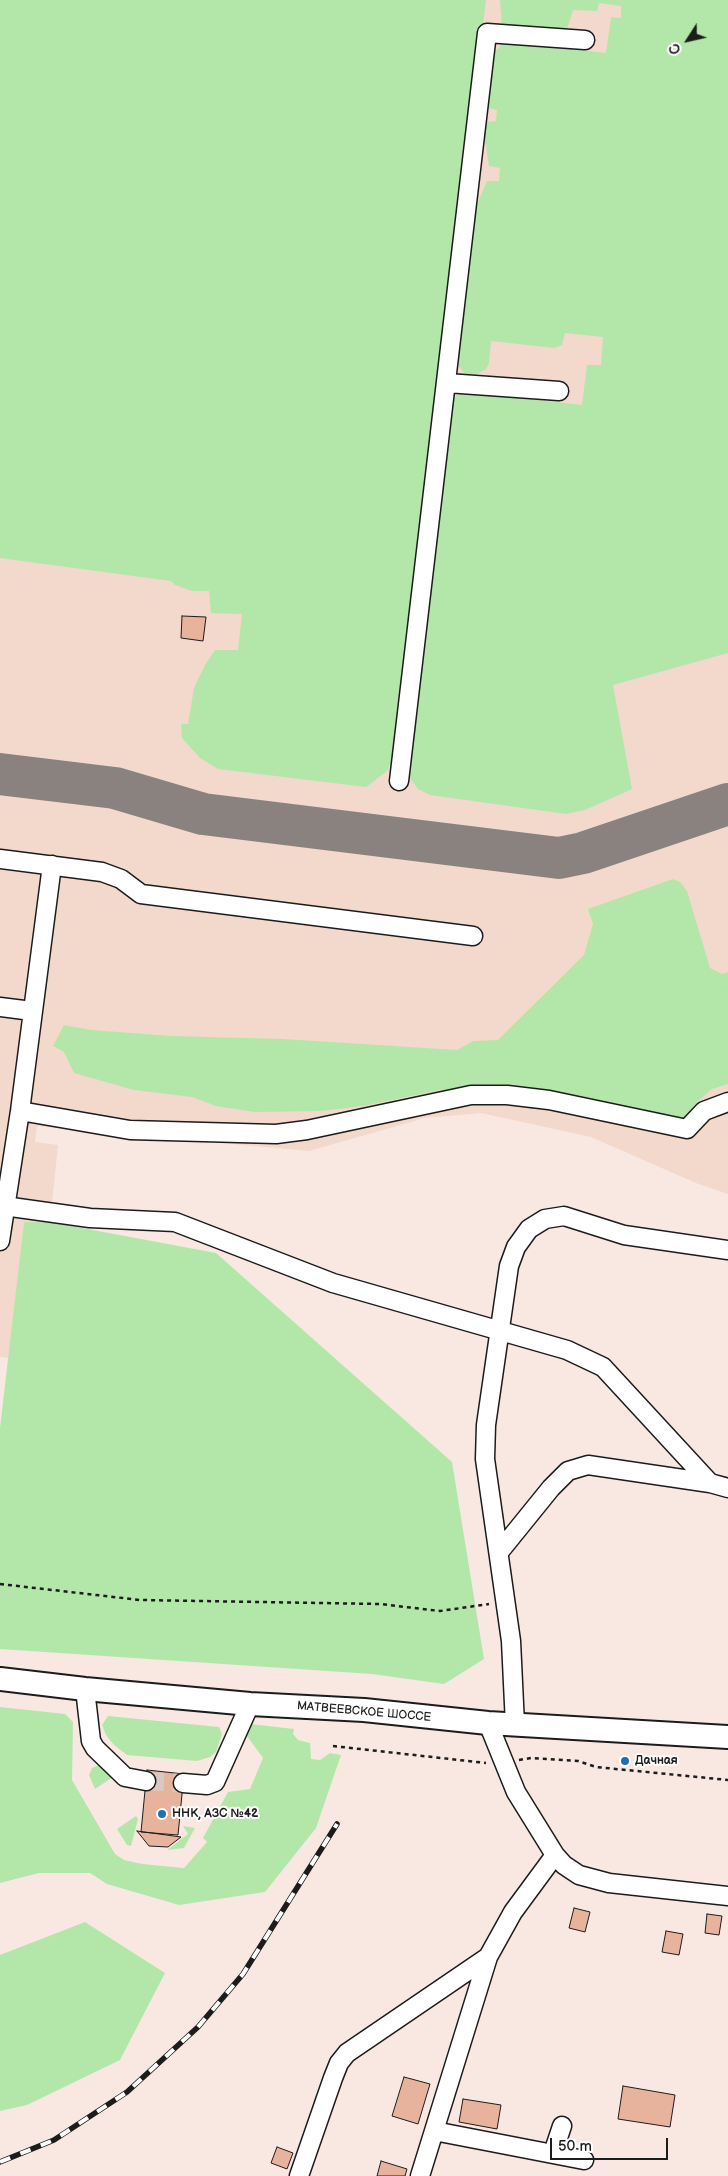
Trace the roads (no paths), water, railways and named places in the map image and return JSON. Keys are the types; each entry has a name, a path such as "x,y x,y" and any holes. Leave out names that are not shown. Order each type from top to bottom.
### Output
{"main road":[{"name":"МАТВЕЕВСКОЕ ШОССЕ","path":"0,1679 250,1704 364,1710 488,1723 728,1737"}],"street":[{"path":"399,781 488,33 585,40"},
{"path":"447,383 559,391"},
{"path":"0,859 102,872 121,879 141,894 473,936"},
{"path":"0,1241 20,1111 52,865"},
{"path":"0,1007 32,1011"},
{"path":"20,1111 130,1130 276,1134 307,1130 470,1095 507,1095 549,1100 687,1129 704,1111 728,1102"},
{"path":"4,1206 90,1218 175,1222 333,1283 567,1350 603,1366 710,1482"},
{"path":"515,1725 511,1642 500,1551 485,1458 486,1425 509,1266 516,1247 529,1229 544,1219 564,1216 624,1235 728,1250"},
{"path":"500,1551 551,1488 568,1471 588,1466 710,1482 728,1488"},
{"path":"85,1689 91,1741 95,1748 125,1777 146,1781"},
{"path":"183,1783 207,1785 215,1782 250,1704"},
{"path":"488,1723 516,1792 555,1855 564,1865 578,1875 609,1884 728,1896"},
{"path":"420,2176 488,1957 514,1912 555,1855"},
{"path":"299,2176 333,2078 339,2063 347,2053 488,1957"},
{"path":"553,2153 562,2126"},
{"path":"434,2131 584,2160"}],"tunnel":[{"path":"146,1781 183,1783"}],"railway":[{"path":"0,2162 54,2140 127,2092 198,2027 243,1974 337,1824"}],"place":[{"name":"Дачная","path":"625,1761"},
{"name":"ННК, АЗС №42","path":"162,1814"}]}
